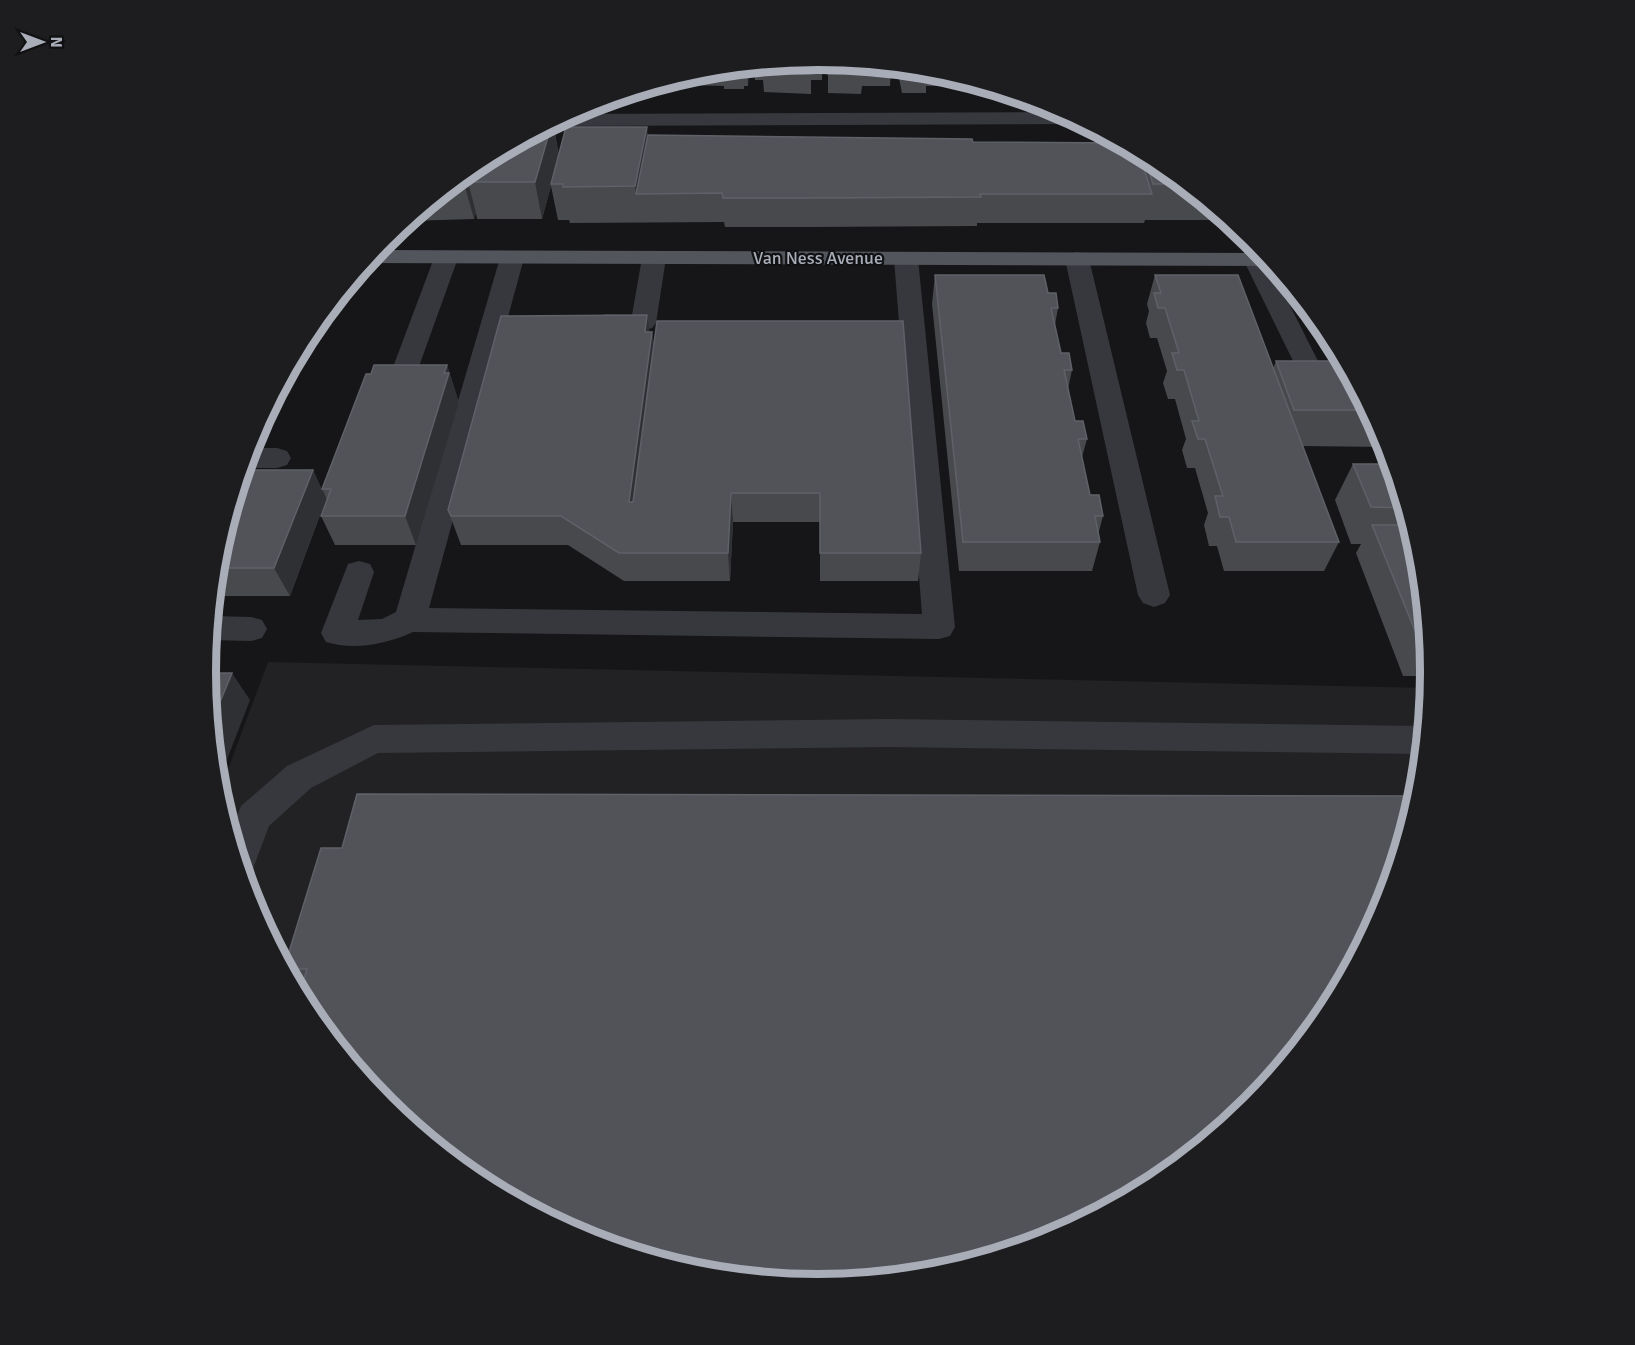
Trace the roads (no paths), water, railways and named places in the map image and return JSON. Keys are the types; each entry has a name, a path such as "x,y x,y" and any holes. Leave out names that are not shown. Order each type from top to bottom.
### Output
{"main road":[{"name":"Van Ness Avenue","path":"383,257 1255,260"}],"lane":[{"path":"579,120 1052,118"},
{"path":"400,383 446,258"},
{"path":"410,620 505,322 512,258"},
{"path":"585,322 643,322 654,258"},
{"path":"359,572 337,633 386,631 410,620 939,627 900,331 906,259"},
{"path":"1077,259 1154,595"},
{"path":"1266,272 1310,371 1342,378"},
{"path":"255,458 277,458"},
{"path":"217,628 251,629"},
{"path":"242,850 254,817 299,777 374,739 888,733 1415,740"}]}
